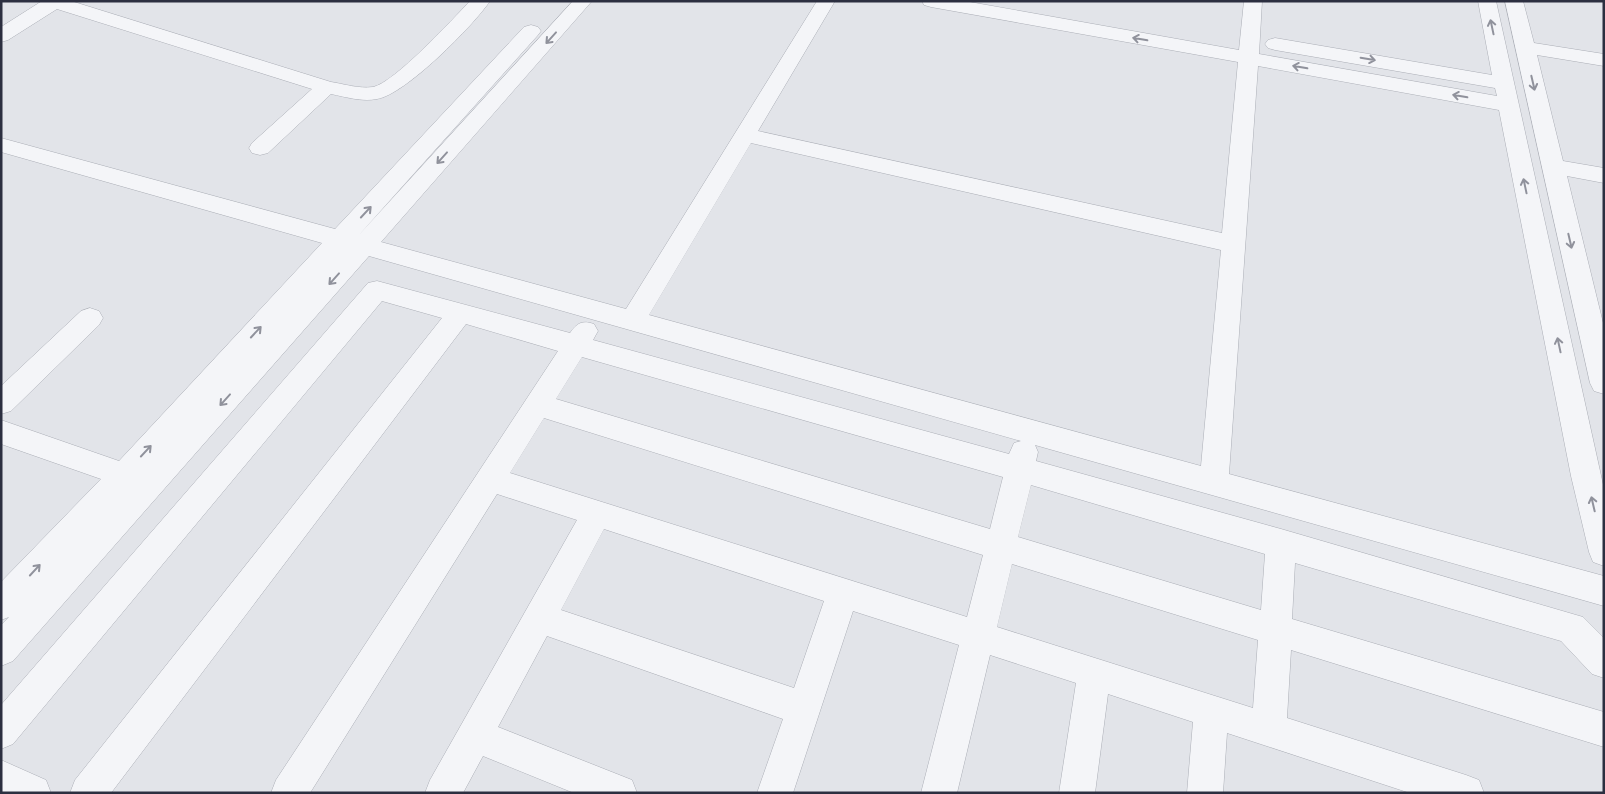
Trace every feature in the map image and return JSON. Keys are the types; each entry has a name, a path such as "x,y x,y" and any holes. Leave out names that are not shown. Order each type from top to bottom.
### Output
{"street":[{"path":"1,36 53,2 327,87 379,93 399,83 481,1"},
{"path":"1,650 559,1"},
{"path":"1,605 124,475 351,244 584,1"},
{"path":"632,321 826,1"},
{"path":"931,1 1243,44 1506,94"},
{"path":"1027,1 1192,29"},
{"path":"1214,482 1234,244 1243,44 1253,1"},
{"path":"1487,1 1586,476 1604,552"},
{"path":"1514,1 1604,383"},
{"path":"1525,47 1604,60"},
{"path":"260,148 327,87"},
{"path":"745,135 1234,244"},
{"path":"1,145 351,244 1604,591"},
{"path":"1553,166 1604,176"},
{"path":"1,732 377,290 1020,469 1571,628 1604,662"},
{"path":"289,793 597,312"},
{"path":"88,793 460,313"},
{"path":"1,403 90,318"},
{"path":"537,405 1604,730"},
{"path":"939,793 1029,431"},
{"path":"1,432 124,475"},
{"path":"490,480 1466,793"},
{"path":"444,793 596,514"},
{"path":"1269,730 1281,544"},
{"path":"775,793 843,593"},
{"path":"540,618 804,709"},
{"path":"1077,793 1094,674"},
{"path":"1205,793 1211,711"},
{"path":"475,735 619,793"},
{"path":"1,778 34,793"}]}
